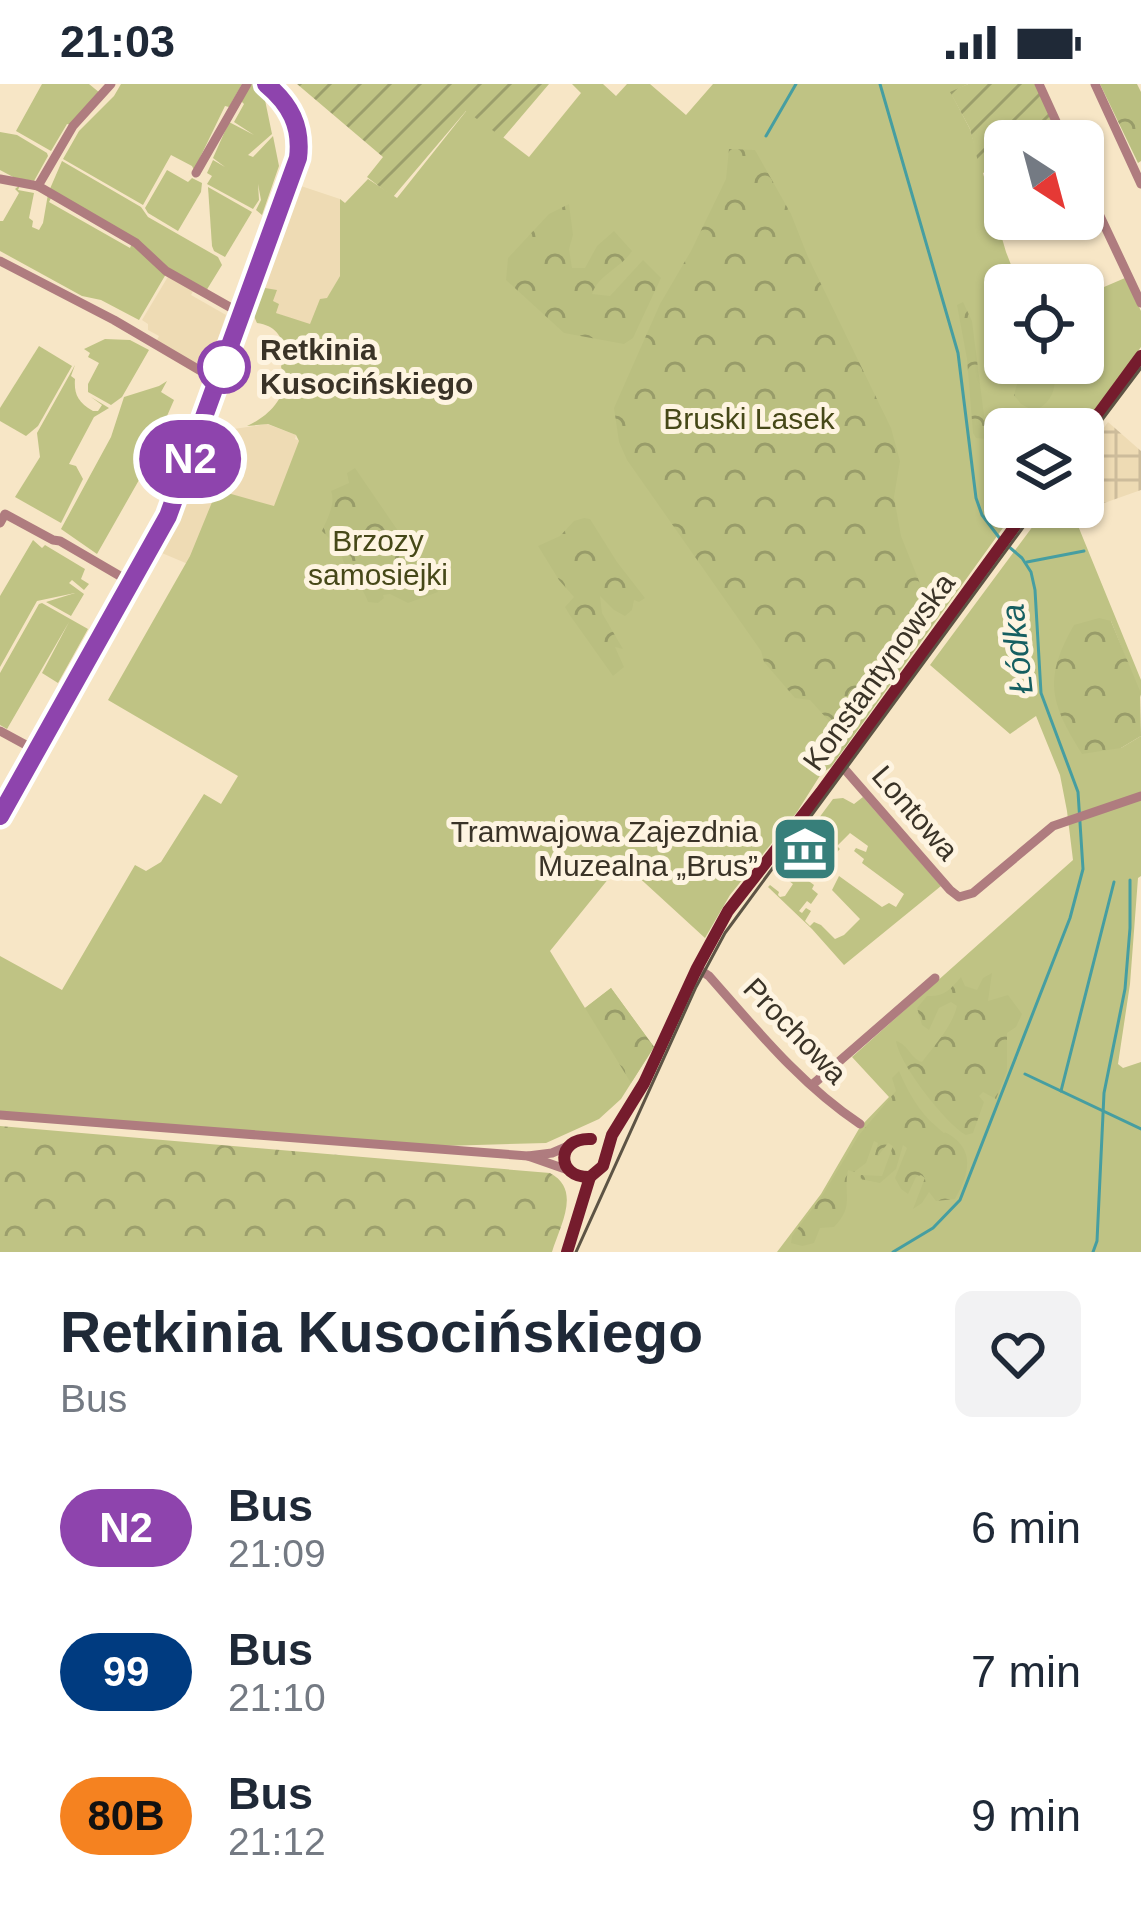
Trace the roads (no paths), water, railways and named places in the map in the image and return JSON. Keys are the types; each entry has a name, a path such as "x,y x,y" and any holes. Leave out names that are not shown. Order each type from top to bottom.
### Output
{"main road":[{"path":"1103,408 1141,356"},
{"name":"Konstantynowska","path":"604,1160 609,1141 650,1072 697,968 736,899 841,765 1013,528"},
{"name":"Konstantynowska","path":"591,1139 624,1114"},
{"path":"567,1252 576,1219 576,1187 565,1158 571,1144 582,1138 601,1147 604,1160 599,1172 580,1178 570,1171"},
{"path":"576,1219 590,1177"}],"street":[{"path":"38,186 73,126 110,84"},
{"path":"196,173 247,84"},
{"path":"0,816 174,503 218,382 299,151 289,106 266,84"},
{"path":"1039,84 1055,120"},
{"path":"1095,84 1141,184"},
{"path":"0,178 38,186 136,244 166,271 242,314"},
{"path":"1104,225 1141,303"},
{"path":"0,261 132,330 218,382"},
{"path":"0,523 5,514 133,583"},
{"path":"0,731 37,751"},
{"name":"Lontowa","path":"841,765 959,896 973,893 1046,831 1070,818 1141,796"},
{"name":"Prochowa","path":"697,968 812,1085 860,1124"},
{"path":"812,1085 935,978"},
{"path":"0,1115 528,1156 571,1144"},
{"path":"528,1156 570,1171"}],"waterway":[{"path":"766,136 796,84"},
{"name":"Łódka","path":"880,84 958,353 976,498 1001,540"},
{"name":"Łódka","path":"893,1252 933,1228 960,1200 1070,918 1083,869 1078,792 1041,693 1031,572 1008,546"},
{"path":"1027,562 1084,551"},
{"path":"1093,1252 1104,1093 1125,989 1130,880"},
{"path":"1061,1091 1114,882"},
{"path":"1025,1074 1141,1129"}],"tram line":[{"path":"1104,417 1141,368"},
{"path":"576,1252 725,933 1023,528"}],"place":[{"name":"Retkinia Kusocińskiego","path":"224,367"},
{"name":"Tramwajowa Zajezdnia Muzealna „Brus”","path":"805,849"}],"park label":[{"name":"Bruski Lasek","path":"749,419"},
{"name":"Brzozy samosiejki","path":"378,558"}]}
